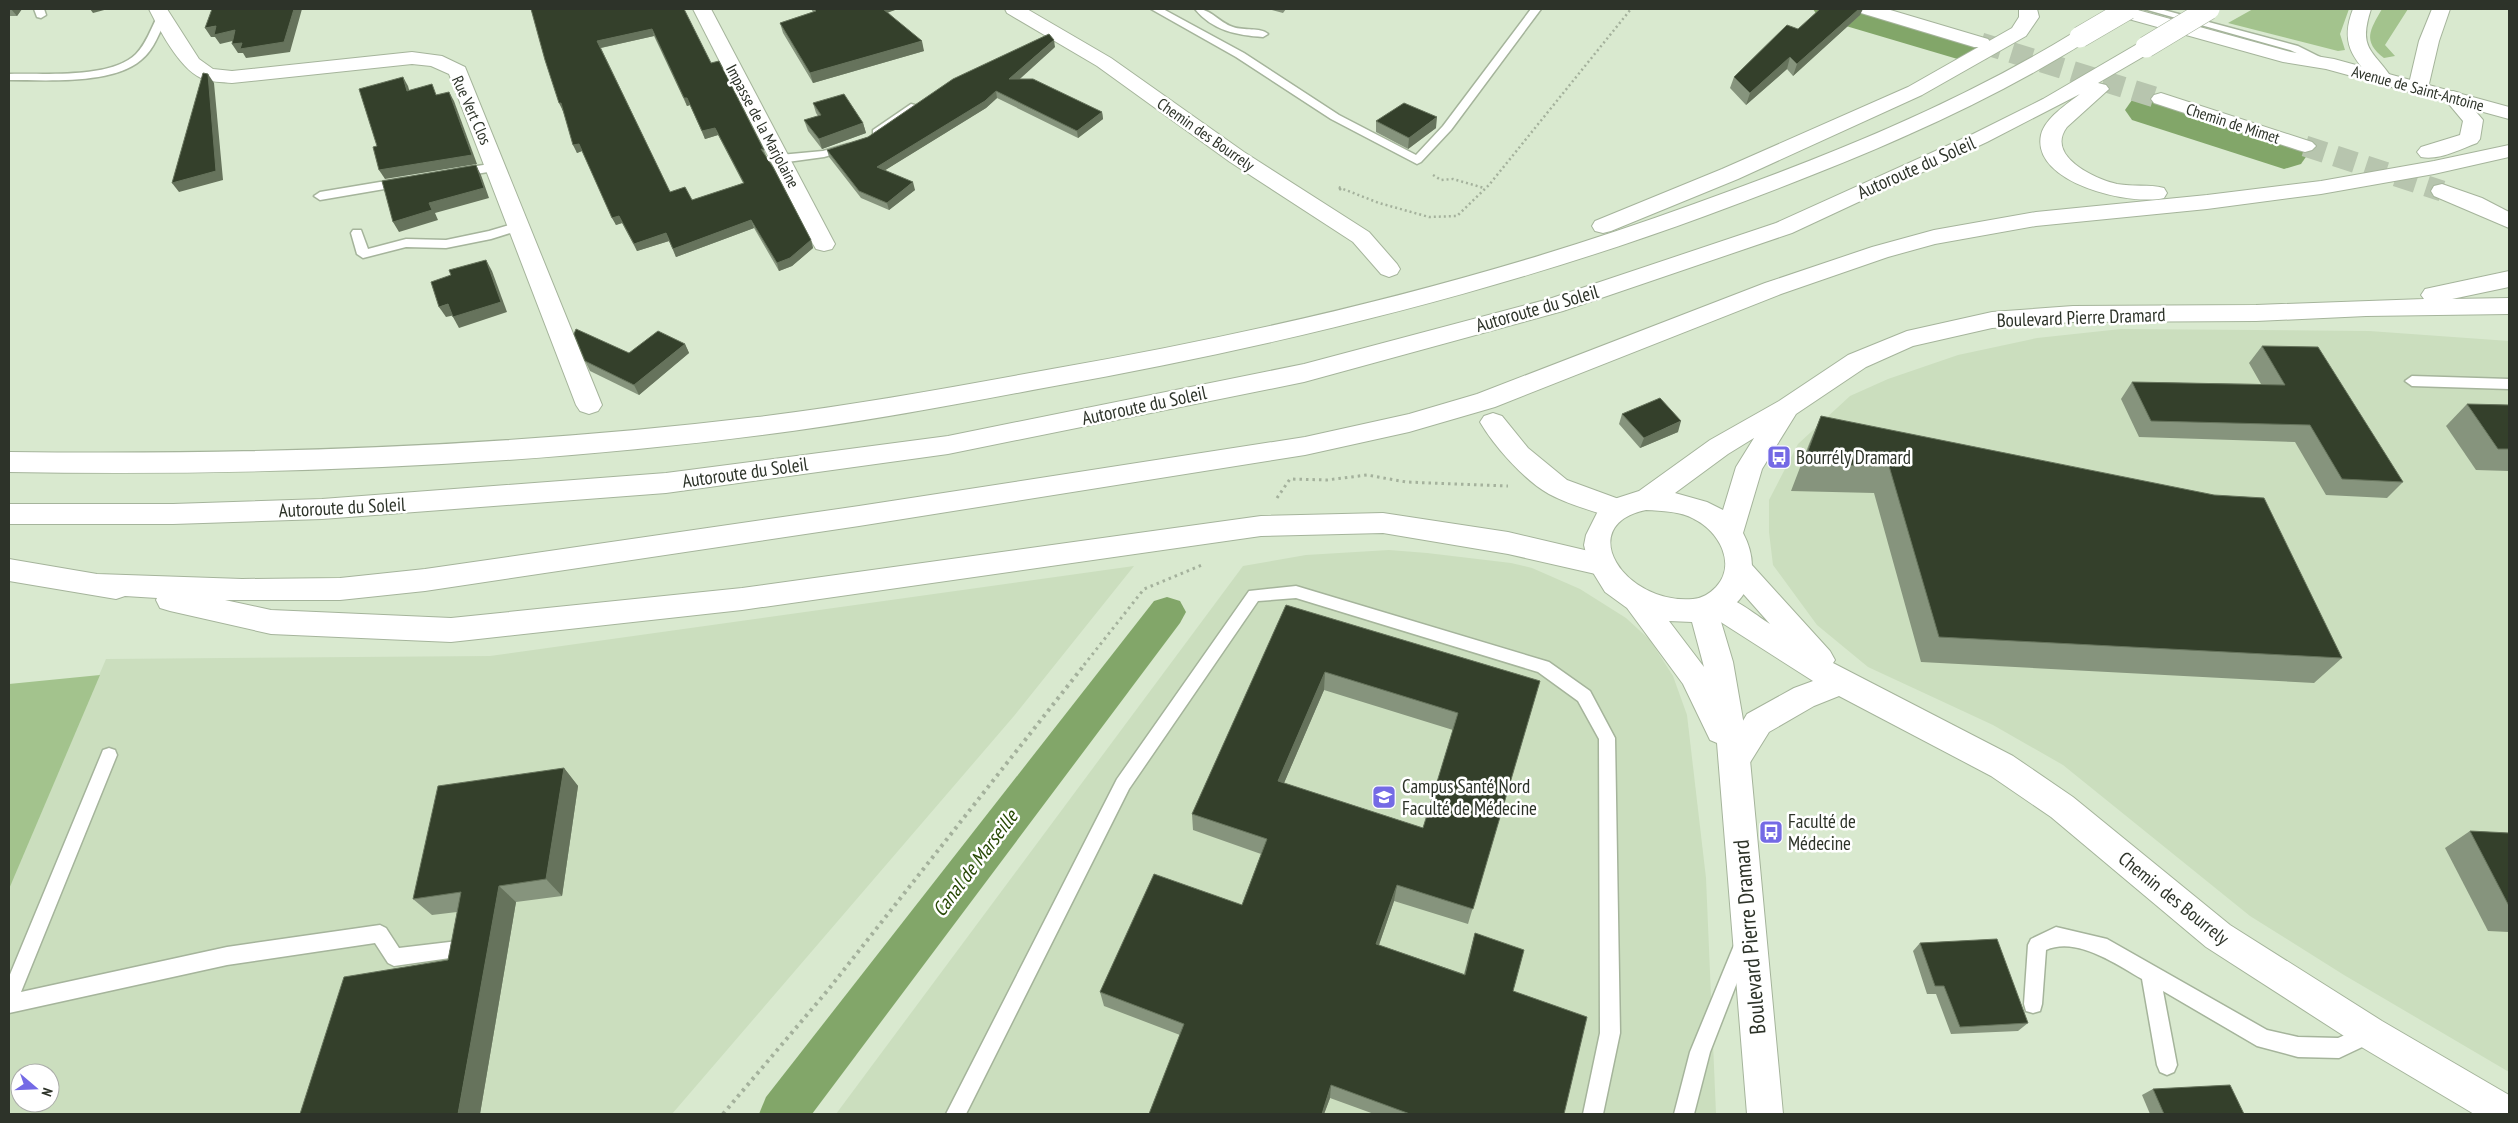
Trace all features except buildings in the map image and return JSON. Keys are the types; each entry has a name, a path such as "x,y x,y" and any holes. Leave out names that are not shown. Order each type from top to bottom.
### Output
{"main road":[{"name":"Impasse de la Marjolaine","path":"702,9 824,244"},
{"name":"Chemin des Bourrely","path":"1014,9 1104,62 1236,157 1361,237 1389,269"},
{"path":"1868,9 1981,43"},
{"path":"1446,291 1730,174 1915,91 2019,32 2029,17 2028,9"},
{"name":"Avenue de Saint-Antoine","path":"2114,9 2290,58 2327,62 2509,113"},
{"path":"2080,37 2120,9"},
{"name":"Autoroute du Soleil","path":"9,462 133,463 363,458 474,453 731,430 859,411 1130,365 1259,339 1546,263 1646,230 1811,168 1956,108 2128,9"},
{"name":"Autoroute du Soleil","path":"9,514 173,514 322,509 666,483 948,445 1304,373 1408,343 1555,305 1784,228 1980,138 2050,103 2209,9"},
{"path":"2362,9 2356,24 2359,48 2367,62 2382,78"},
{"path":"2418,88 2429,41 2441,9"},
{"name":"Rue Vert Clos","path":"160,13 192,63 208,74 232,77 412,58 435,60 458,71 589,405"},
{"path":"2146,47 2056,127 2050,140 2056,157 2070,170 2105,188 2126,192 2182,191 2328,172 2407,157 2450,146 2470,139 2473,129 2473,120 2453,97"},
{"name":"Chemin de Mimet","path":"2161,99 2304,146"},
{"path":"99,584 242,590 340,589 425,580 888,512 1305,446 1366,433 1508,393 1746,299 1876,253 1932,238 2033,218 2209,202 2313,188 2509,151"},
{"path":"2442,190 2474,203 2509,221"},
{"name":"Boulevard Pierre Dramard","path":"2366,308 2509,279"},
{"name":"Boulevard Pierre Dramard","path":"1646,500 1719,447 1788,407 1857,361 1906,339 1992,320 2073,314 2256,313 2366,308 2509,306"},
{"name":"Boulevard Pierre Dramard","path":"1729,533 1749,467 1788,407"},
{"path":"1493,422 1519,455 1558,487 1618,508"},
{"path":"1646,500 1676,501 1706,513 1729,533 1739,552 1741,572 1732,590 1709,606 1670,610 1637,600 1614,584 1600,564 1596,542 1603,523 1618,508 1646,500"},
{"path":"9,570 99,584 271,622 451,630 742,599 1261,526 1382,523 1508,543 1600,564"},
{"name":"Chemin des Bourrely","path":"1741,572 1841,683"},
{"name":"Boulevard Pierre Dramard","path":"1637,600 1694,676 1735,760"},
{"name":"Chemin des Bourrely","path":"1709,606 1841,683 2002,766 2062,807 2218,936 2370,1034 2508,1114"},
{"name":"Boulevard Pierre Dramard","path":"1709,606 1735,760 1765,1114"},
{"path":"1735,760 1758,723 1804,697 1841,683"}],"lane":[{"path":"1156,9 1240,55 1335,117 1417,160 1447,128 1536,9"},
{"path":"1200,9 1220,26 1234,32 1263,34"},
{"name":"Avenue de Saint-Antoine","path":"2149,9 2294,48 2327,62"},
{"path":"9,77 102,73 124,67 139,58 160,13"},
{"path":"780,159 824,154 861,142 911,107"},
{"path":"447,175 496,167"},
{"path":"320,196 418,180"},
{"path":"357,233 363,254 406,243 446,244 491,235 519,226"},
{"path":"2412,381 2509,384"},
{"path":"956,1114 1123,784 1254,595 1296,592 1543,667 1584,696 1607,738 1610,1033 1593,1114"},
{"path":"9,999 110,754"},
{"path":"1684,1114 1700,1052 1748,929"},
{"path":"9,1004 227,956 380,934 394,957 458,950"},
{"path":"2032,1004 2037,945 2056,936 2101,945 2264,1039 2298,1047 2338,1048 2370,1034"},
{"path":"2151,975 2167,1065"}],"path":[{"path":"1344,193 1338,186 1379,203 1429,217 1457,216 1485,188 1631,9"},
{"path":"1417,160 1424,169 1440,180 1453,180 1485,188"},
{"path":"1268,501 1277,498 1290,479 1327,480 1367,475 1406,482 1558,487"},
{"path":"723,1114 828,990 1144,589 1204,564"}],"shaded area":[{"path":"2121,329 2369,331 2509,341 2509,1072 2344,975 2250,916 2063,765 1993,725 1868,667 1817,625 1773,565 1769,532 1769,500 1798,444 1850,396 1888,379 1958,355 2037,338"},
{"name":"Campus Santé Nord Faculté de Médecine","path":"1389,550 1511,563 1532,568 1580,589 1626,618 1650,640 1673,676 1687,715 1706,878 1716,1114 836,1114 1243,566 1306,555"},
{"path":"1134,566 1014,716 672,1114 9,1114 9,886 106,659 490,656"}],"green space":[{"path":"2253,9 2349,9 2340,34 2345,50 2338,51 2228,23"},
{"path":"2382,9 2408,9 2385,45 2395,56 2384,58 2373,46 2370,35"},
{"path":"100,675 9,889 9,684"}],"waterway":[{"path":"1834,9 1971,50"},
{"path":"2148,110 2284,154"},
{"name":"Canal de Marseille","path":"783,1114 1167,612"}],"tunnel":[{"path":"1981,43 2161,99"},
{"path":"2305,146 2442,191"}],"place":[{"name":"Bourrély Dramard","path":"1779,457"},
{"name":"Campus Santé Nord Faculté de Médecine","path":"1384,797"},
{"name":"Faculté de Médecine","path":"1771,832"}]}
